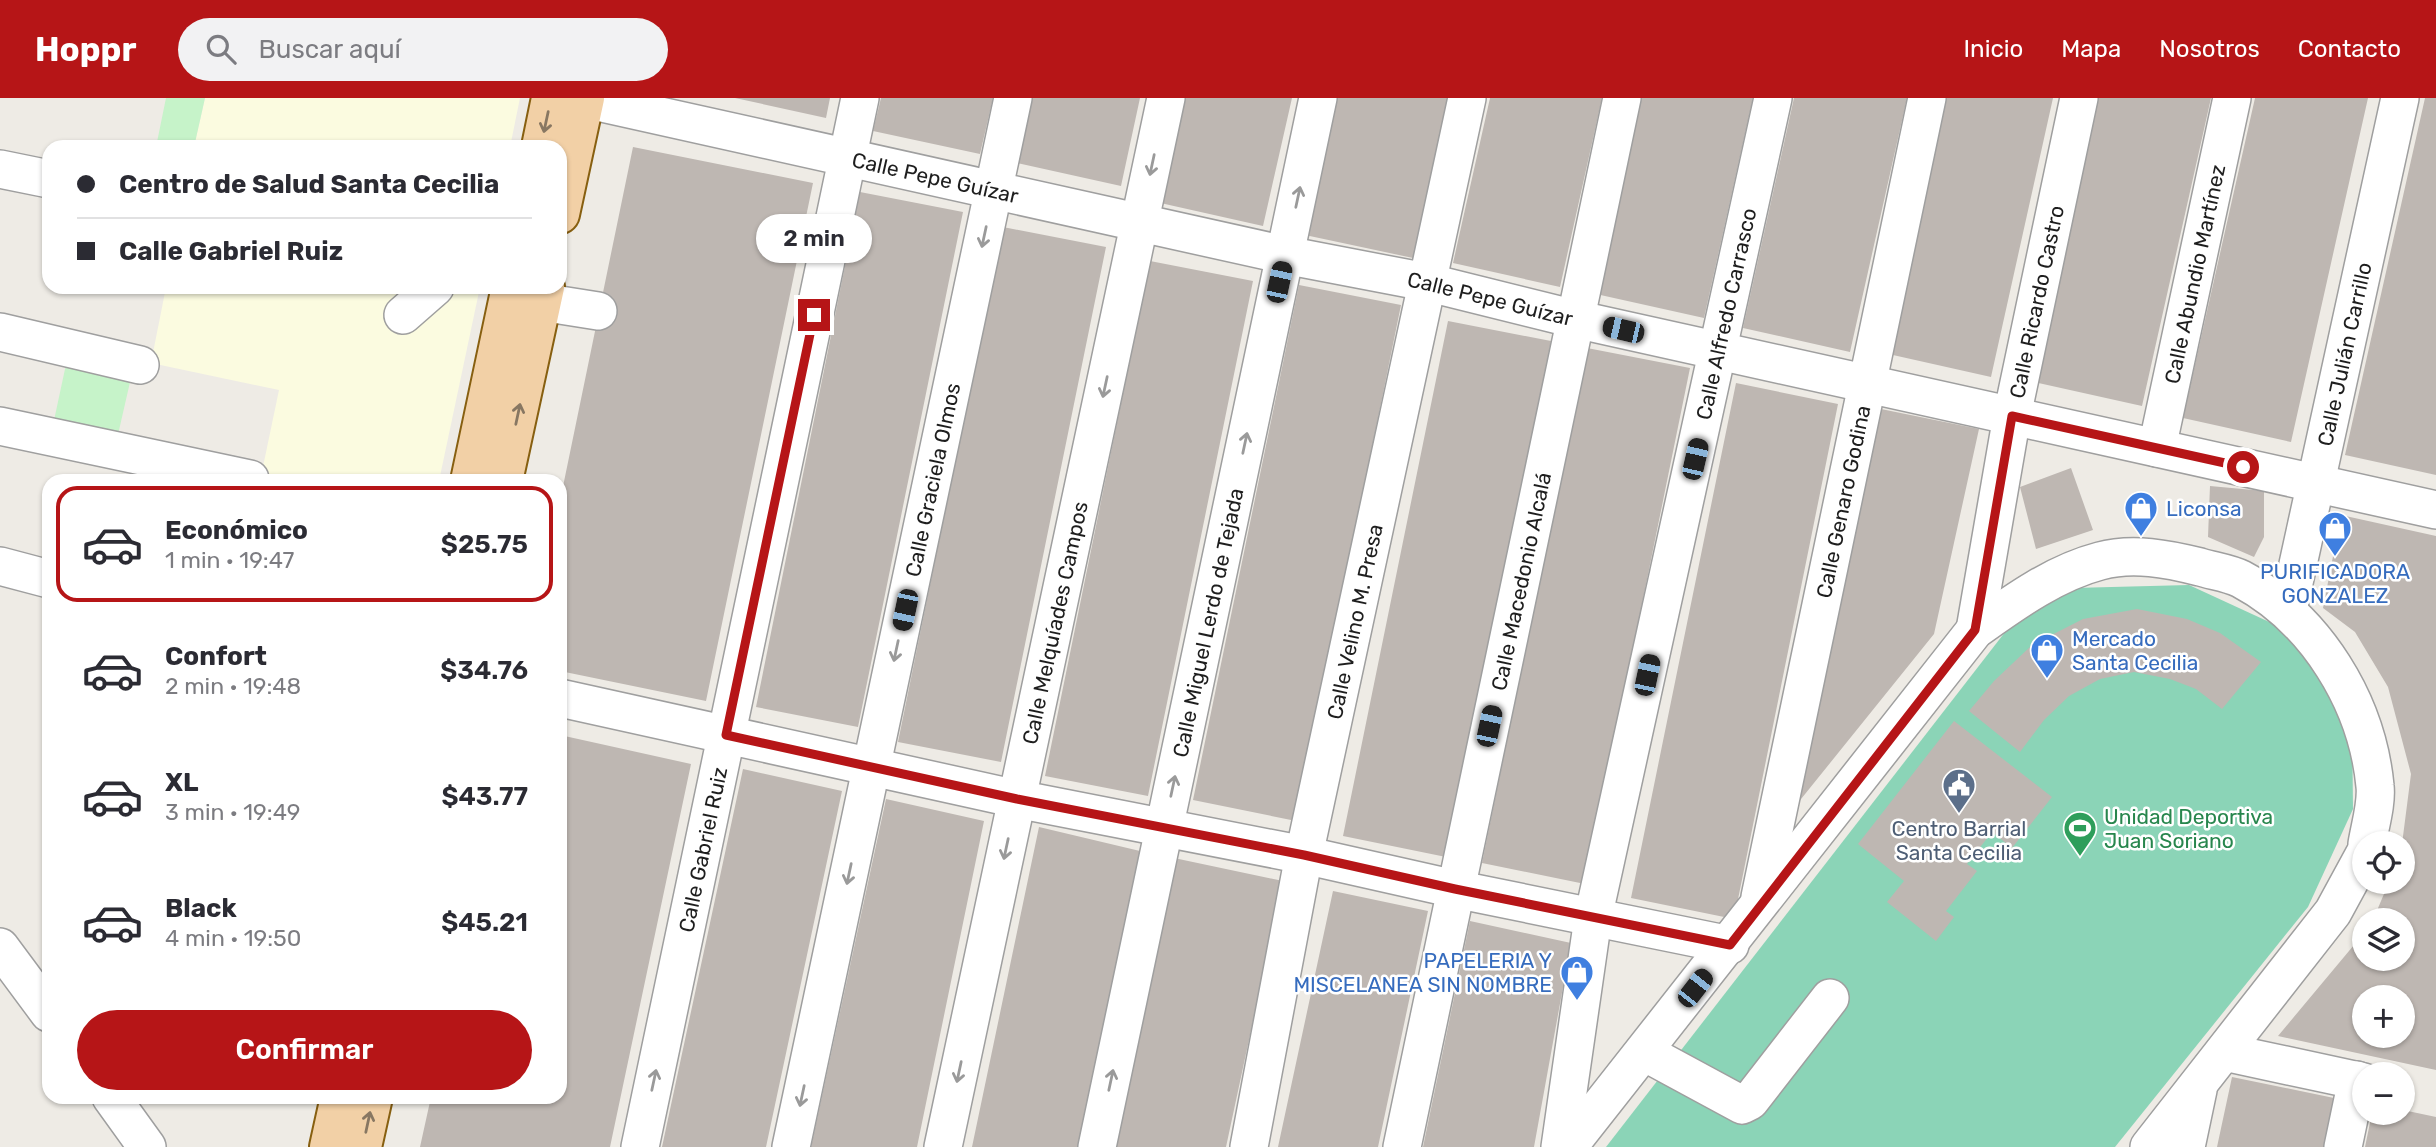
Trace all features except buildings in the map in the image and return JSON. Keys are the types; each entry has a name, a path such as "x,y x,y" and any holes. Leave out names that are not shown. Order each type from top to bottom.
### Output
{"main road":[{"path":"546,140 573,98"},
{"path":"567,152 573,98"},
{"path":"472,474 531,294"},
{"path":"504,474 532,294"},
{"path":"329,1147 338,1104"},
{"path":"362,1147 371,1104"}],"street":[{"name":"Calle Pepe Guízar","path":"573,98 1285,255 1426,282 1575,319 2436,510"},
{"name":"Calle Gabriel Ruiz","path":"639,1147 860,98"},
{"name":"Calle Graciela Olmos","path":"791,1147 1013,98"},
{"name":"Calle Melquíades Campos","path":"943,1147 1166,98"},
{"name":"Calle Miguel Lerdo de Tejada","path":"1097,1147 1318,98"},
{"name":"Calle Velino M. Presa","path":"1249,1147 1304,855 1467,98"},
{"name":"Calle Macedonio Alcalá","path":"1402,1147 1622,98"},
{"name":"Calle Alfredo Carrasco","path":"1560,1147 1593,918 1720,351 1773,98"},
{"name":"Calle Genaro Godina","path":"1758,905 1927,98"},
{"name":"Calle Ricardo Castro","path":"1975,630 2012,416 2079,98"},
{"name":"Calle Abundio Martínez","path":"2157,449 2232,98"},
{"name":"Calle Julián Carrillo","path":"2288,610 2318,484 2400,98"},
{"path":"0,169 42,178"},
{"path":"403,315 427,294"},
{"path":"539,294 598,311"},
{"path":"0,331 140,365"},
{"path":"0,426 226,474"},
{"path":"1568,1147 1730,945 1758,905 1975,630 2027,593 2088,566 2101,561 2146,556 2170,559 2239,578 2288,610 2324,652 2360,714 2376,788 2369,831"},
{"path":"0,566 42,577"},
{"path":"567,700 1017,799 1164,830 1304,855 1730,945"},
{"path":"2149,1147 2333,912 2352,877"},
{"path":"0,947 42,1004"},
{"path":"1644,1052 1742,1105 1750,1101 1829,998"},
{"path":"2224,1052 2352,1079"},
{"path":"2186,1147 2200,1082"},
{"path":"116,1104 147,1147"},
{"path":"2343,1147 2352,1112"}],"shaded area":[{"path":"205,98 520,98 511,140 196,140"},
{"path":"165,294 479,294 440,474 261,474 279,390 151,363"}],"green space":[{"path":"166,98 205,98 196,140 157,140"},
{"path":"68,355 133,369 117,439 53,425"},
{"name":"Unidad Deportiva Juan Soriano","path":"2189,585 2278,626 2352,717 2353,809 2308,907 2115,1147 1606,1147 2009,627 2073,588"}],"place":[{"name":"Liconsa","path":"2141,538"},
{"name":"PURIFICADORA GONZALEZ","path":"2335,558"},
{"name":"Mercado Santa Cecilia","path":"2047,680"},
{"name":"Centro Barrial Santa Cecilia","path":"1959,815"},
{"name":"Unidad Deportiva Juan Soriano","path":"2080,858"},
{"name":"PAPELERIA Y MISCELANEA SIN NOMBRE","path":"1577,1002"}],"route":[{"path":"814,315 726,735 1164,830 1304,855 1730,945 1758,905 1975,630 2012,416 2243,467"}]}
